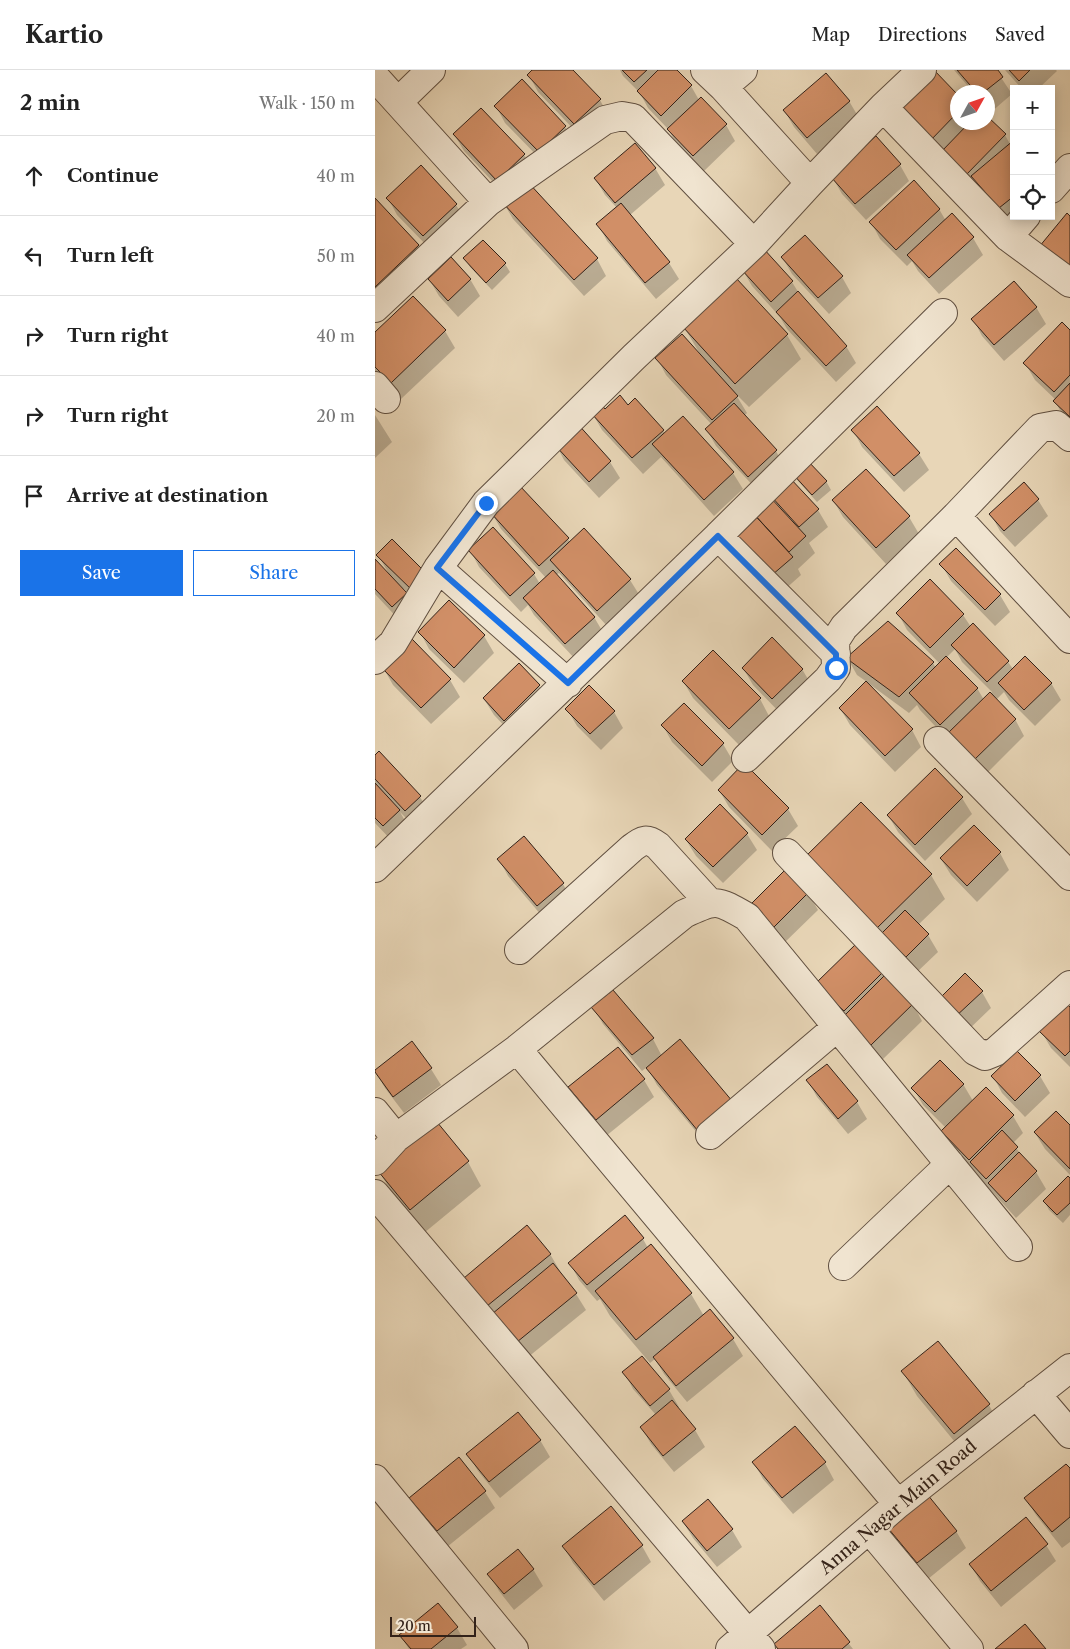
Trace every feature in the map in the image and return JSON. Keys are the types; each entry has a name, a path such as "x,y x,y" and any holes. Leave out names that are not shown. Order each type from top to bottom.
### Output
{"street":[{"path":"398,102 431,70"},
{"path":"375,660 393,643 437,568 486,503 634,356 754,244 883,107 922,70"},
{"path":"724,76 810,183"},
{"path":"375,77 488,202"},
{"path":"883,107 1008,237 1070,284"},
{"path":"375,308 488,202 605,120 623,116 633,118 754,244"},
{"path":"1055,185 1070,168"},
{"path":"1008,237 1023,220"},
{"path":"375,868 568,683 943,313"},
{"path":"746,758 828,679 836,668 835,641 844,628 956,516 1040,428 1056,425 1070,436"},
{"path":"956,516 1070,639"},
{"path":"718,536 836,654"},
{"path":"437,568 568,683"},
{"path":"938,741 1070,876"},
{"path":"519,950 642,840 651,840 658,846 709,902"},
{"path":"787,853 975,1052 985,1056 995,1052 1070,985"},
{"path":"375,1161 396,1138 517,1049 684,914 709,902 724,904 747,917 1018,1247"},
{"path":"710,1134 837,1026"},
{"path":"517,1049 898,1504"},
{"path":"375,1112 396,1138"},
{"path":"843,1266 950,1164"},
{"path":"375,1194 747,1644"},
{"name":"Anna Nagar Main Road","path":"747,1644 898,1504 1070,1368"},
{"path":"1037,1394 1070,1434"},
{"path":"375,1479 515,1649"},
{"path":"869,1530 969,1649"}],"building":[{"path":"532,70 573,70 601,99 574,124 527,75"},
{"path":"622,70 647,70 634,82"},
{"path":"658,70 677,70 692,85 661,116 637,91"},
{"path":"934,70 950,87 950,120 929,142 895,108"},
{"path":"957,70 998,70 1003,77 993,85 970,85"},
{"path":"1009,70 1030,70 1019,81"},
{"path":"826,73 850,101 807,138 783,110"},
{"path":"522,79 566,126 539,152 494,106"},
{"path":"701,97 727,124 693,156 667,129"},
{"path":"481,108 525,154 497,181 453,134"},
{"path":"995,124 1006,134 965,176 941,152 962,130 995,130"},
{"path":"876,136 901,164 855,204 831,177"},
{"path":"635,143 656,168 615,203 594,178"},
{"path":"1010,143 1010,199 999,208 971,176"},
{"path":"421,165 457,204 423,236 386,198"},
{"path":"526,180 598,258 574,280 502,202"},
{"path":"914,180 940,209 896,250 869,222"},
{"path":"375,198 419,245 375,287"},
{"path":"621,203 670,262 645,283 596,224"},
{"path":"952,213 974,237 929,278 907,255"},
{"path":"1067,213 1070,216 1070,272 1039,247"},
{"path":"805,235 843,276 818,298 781,257"},
{"path":"483,240 506,263 486,283 463,258"},
{"path":"763,248 793,281 771,302 741,269"},
{"path":"451,257 471,279 448,301 428,279"},
{"path":"736,278 788,334 735,384 683,327"},
{"path":"1014,281 1037,307 994,345 971,319"},
{"path":"798,291 847,346 826,366 776,312"},
{"path":"413,296 446,330 391,383 375,367 375,332"},
{"path":"1062,322 1070,330 1070,375 1054,392 1023,363"},
{"path":"682,334 738,396 712,420 655,358"},
{"path":"1070,383 1070,417 1053,401"},
{"path":"620,395 628,405 635,398 664,430 632,458 591,413 601,404 605,409"},
{"path":"734,403 777,450 748,477 705,429"},
{"path":"877,406 920,453 894,476 851,430"},
{"path":"683,416 734,472 704,500 652,444"},
{"path":"576,422 611,461 589,482 553,443"},
{"path":"806,459 827,481 812,495 791,472"},
{"path":"866,469 910,516 876,548 832,500"},
{"path":"789,477 819,509 799,527 770,495"},
{"path":"1024,482 1039,499 1004,531 989,514"},
{"path":"519,485 569,538 539,566 490,512"},
{"path":"769,496 806,536 789,552 752,512"},
{"path":"751,511 793,557 772,575 731,530"},
{"path":"493,527 535,573 510,596 468,550"},
{"path":"584,528 631,579 597,611 550,560"},
{"path":"392,539 430,577 415,593 376,555"},
{"path":"956,548 1001,594 985,610 939,564"},
{"path":"375,559 407,593 392,607 375,589"},
{"path":"553,570 595,617 565,644 523,598"},
{"path":"930,579 964,614 930,648 896,613"},
{"path":"449,600 485,635 454,668 418,632"},
{"path":"888,621 934,662 899,697 846,658"},
{"path":"973,623 1009,661 987,682 951,645"},
{"path":"772,637 803,669 772,699 742,668"},
{"path":"412,639 451,679 421,708 382,668"},
{"path":"713,650 761,698 729,729 682,681"},
{"path":"946,656 978,688 940,725 909,693"},
{"path":"1025,656 1052,683 1024,710 998,683"},
{"path":"519,663 540,685 504,721 483,698"},
{"path":"866,681 913,729 885,756 839,708"},
{"path":"589,685 615,711 590,734 565,709"},
{"path":"990,692 1016,719 973,761 947,734"},
{"path":"684,703 724,743 702,766 661,725"},
{"path":"379,751 421,796 405,811 375,779 375,755"},
{"path":"744,763 789,808 762,835 718,790"},
{"path":"935,768 963,797 915,845 887,815"},
{"path":"375,783 400,810 383,826 375,818"},
{"path":"861,802 932,874 876,929 805,857"},
{"path":"720,804 748,833 713,867 685,839"},
{"path":"974,825 1001,852 967,886 940,858"},
{"path":"524,836 564,883 537,906 497,859"},
{"path":"786,869 809,892 771,930 748,907"},
{"path":"905,910 929,934 906,957 882,933"},
{"path":"857,943 884,971 844,1011 816,983"},
{"path":"965,973 983,991 954,1018 937,1001"},
{"path":"886,974 914,1003 871,1045 843,1017"},
{"path":"613,990 654,1038 632,1055 591,1007"},
{"path":"1067,1004 1070,1007 1070,1051 1065,1056 1039,1031"},
{"path":"680,1039 733,1102 698,1131 646,1068"},
{"path":"412,1041 432,1068 393,1097 375,1070"},
{"path":"618,1047 645,1079 596,1120 568,1087"},
{"path":"1017,1051 1041,1075 1015,1101 991,1076"},
{"path":"940,1060 964,1084 935,1112 911,1088"},
{"path":"827,1064 858,1101 838,1119 806,1080"},
{"path":"986,1087 1014,1115 969,1160 941,1131"},
{"path":"1056,1111 1070,1125 1070,1169 1034,1132"},
{"path":"437,1122 469,1161 410,1210 378,1171"},
{"path":"1002,1130 1018,1147 986,1179 970,1162"},
{"path":"1019,1152 1037,1171 1006,1202 988,1183"},
{"path":"1068,1176 1070,1178 1070,1203 1057,1215 1043,1201"},
{"path":"625,1215 644,1238 587,1285 568,1263"},
{"path":"527,1225 551,1254 487,1306 464,1278"},
{"path":"651,1244 692,1293 636,1340 595,1291"},
{"path":"553,1263 577,1293 517,1342 492,1314"},
{"path":"710,1309 734,1338 676,1386 653,1357"},
{"path":"938,1341 990,1404 954,1434 901,1371"},
{"path":"642,1356 670,1389 650,1406 622,1372"},
{"path":"672,1400 696,1429 663,1456 640,1427"},
{"path":"518,1412 541,1440 489,1482 466,1454"},
{"path":"795,1426 826,1462 782,1498 752,1462"},
{"path":"459,1457 486,1491 437,1531 409,1498"},
{"path":"1066,1464 1070,1468 1070,1517 1052,1532 1024,1498"},
{"path":"923,1489 957,1531 917,1563 883,1522"},
{"path":"708,1499 733,1529 707,1551 682,1521"},
{"path":"611,1506 643,1545 594,1585 562,1546"},
{"path":"1026,1517 1048,1544 991,1591 969,1564"},
{"path":"518,1549 534,1569 504,1594 487,1574"},
{"path":"438,1603 458,1627 431,1649 411,1649 399,1635"},
{"path":"820,1605 850,1642 842,1649 778,1649 774,1644"},
{"path":"1025,1624 1046,1649 995,1649"}],"route":[{"path":"486,503 437,568 568,683 718,536 836,654 836,668"}]}
